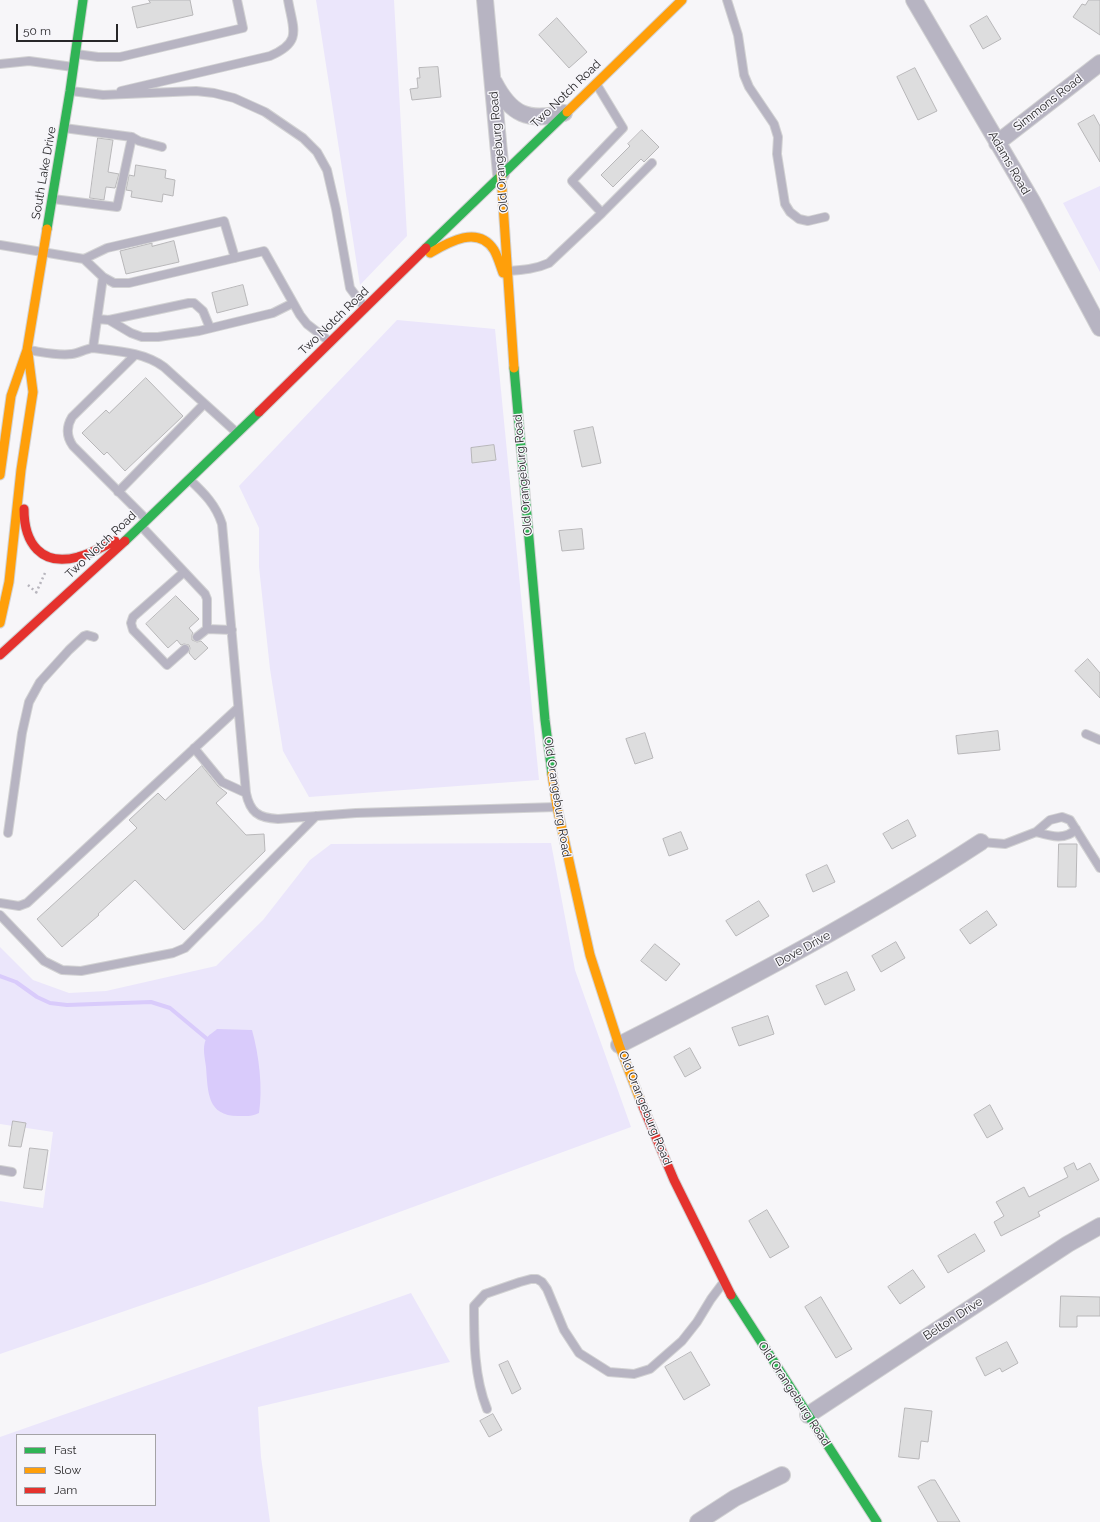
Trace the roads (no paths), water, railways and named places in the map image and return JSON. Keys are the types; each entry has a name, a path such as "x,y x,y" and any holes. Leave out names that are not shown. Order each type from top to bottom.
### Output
{"street":[{"name":"South Lake Drive","path":"0,475 11,396 27,350 74,67 83,0"},
{"name":"Old Orangeburg Road","path":"485,0 502,174 517,408 545,720 557,807 581,918 619,1044 641,1102 674,1180 734,1300 877,1522"},
{"name":"Two Notch Road","path":"0,655 141,526 564,113 682,0"},
{"name":"Adams Road","path":"914,0 1032,201 1100,328"},
{"name":"Simmons Road","path":"997,143 1100,63"},
{"path":"492,80 500,95 520,113 532,117 547,117 564,113"},
{"path":"408,265 459,238 478,237 486,240 492,247 509,290"},
{"name":"South Lake Drive","path":"0,623 8,582 21,470 33,392 27,350"},
{"path":"21,470 25,529 30,541 42,555 51,559 67,560 80,557 141,526"},
{"name":"Dove Drive","path":"619,1044 766,970 938,871 981,842"},
{"name":"Belton Drive","path":"808,1415 1068,1244 1100,1226"},
{"path":"698,1522 735,1498 782,1475"}],"lane":[{"path":"76,54 98,57 120,57 244,28 237,0"},
{"path":"103,95 270,56 282,51 289,46 293,39 294,33 288,0"},
{"path":"727,0 738,36 744,75 749,87 774,124 778,137 777,154 785,204 790,212 799,219 808,221 825,217"},
{"path":"0,64 29,61 74,67"},
{"path":"596,82 623,128 572,181 602,213"},
{"path":"70,91 103,95 196,92 234,98 264,112 303,138 317,152 327,170 336,209 350,288 365,308"},
{"path":"64,128 132,137 139,141 162,147"},
{"path":"52,199 117,207 132,137"},
{"path":"508,271 541,267 550,263 652,162"},
{"path":"84,259 107,248 224,221 235,258"},
{"path":"0,245 84,259 103,277 114,283 129,283 264,251 293,303 307,324 330,342"},
{"path":"93,348 103,277"},
{"path":"97,319 109,320 194,303 203,311 210,328"},
{"path":"109,320 131,333 142,337 158,337 210,328 273,313 293,303"},
{"path":"27,350 66,355 93,348 136,355 157,362 237,432"},
{"path":"136,355 72,417 67,428 69,441 118,492 141,526 205,594 207,629"},
{"path":"118,492 204,404"},
{"path":"189,479 209,499 217,511 222,524 246,793 247,800 255,812 267,819 356,812 557,807"},
{"path":"184,572 133,617 131,623 133,630 167,665 185,649"},
{"path":"197,637 207,629 232,630"},
{"path":"8,833 22,733 32,696 40,682 53,666 80,638 88,635 94,637"},
{"path":"0,903 19,906 27,903 238,708"},
{"path":"1086,734 1100,740"},
{"path":"194,748 222,782 246,793"},
{"path":"0,915 44,961 62,970 81,971 173,953 185,948 316,816"},
{"path":"981,842 1006,844 1036,832 1050,820 1062,817 1070,820 1100,868"},
{"path":"1036,832 1051,836 1060,836 1070,835 1076,829"},
{"path":"0,1170 12,1172"},
{"path":"487,1409 479,1386 474,1327 474,1306 485,1294 520,1282 537,1279 542,1282 547,1289 564,1330 579,1353 609,1372 634,1374 650,1370 682,1341 697,1322 724,1281"}],"waterway":[{"path":"0,976 16,982 37,997 50,1003 67,1005 151,1002 170,1008 206,1038"}]}
